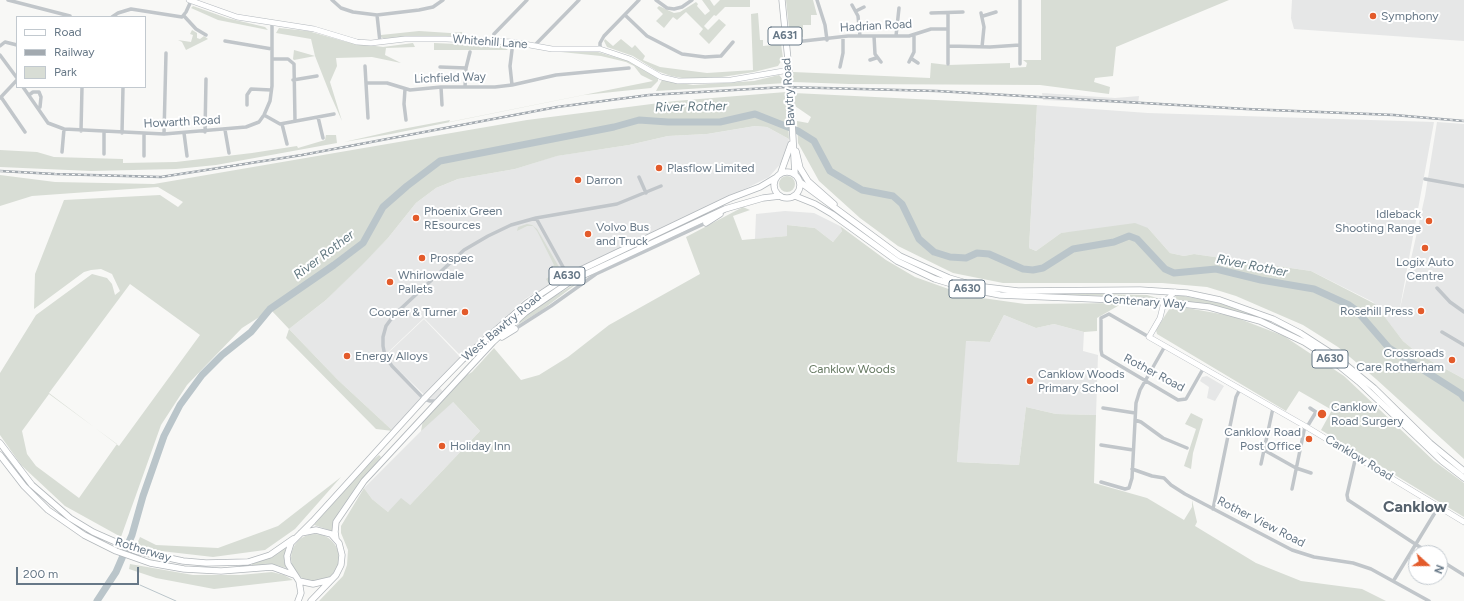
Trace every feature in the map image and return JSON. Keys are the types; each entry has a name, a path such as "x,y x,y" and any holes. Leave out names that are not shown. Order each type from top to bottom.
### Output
{"main road":[{"name":"Whitehill Lane","path":"190,0 237,17 319,30 357,42 418,39 513,42 552,49 600,49 630,59 661,77 678,81 731,80 789,70"},
{"name":"Bawtry Road","path":"782,0 789,70 795,174"},
{"name":"Bawtry Road","path":"781,172 788,157 792,135"},
{"name":"A630","path":"792,135 800,168 808,181 858,226"},
{"path":"781,172 789,171 795,174"},
{"name":"A630","path":"775,178 781,172"},
{"name":"A630","path":"795,174 800,182 900,256 939,274 976,286 1018,290 1174,292"},
{"path":"775,178 774,189 780,196"},
{"name":"West Bawtry Road","path":"300,533 462,360 527,302 568,276 732,198 760,187 775,178"},
{"path":"795,196 799,190 800,182"},
{"name":"A630","path":"780,196 787,198 795,196"},
{"name":"West Bawtry Road","path":"336,539 336,522 356,492 438,400 493,342 526,312 566,284 725,209 763,198 780,196"},
{"name":"Centenary Way","path":"795,196 826,211 897,261 935,279 959,287 1000,295 1164,302 1208,307 1260,321 1304,342 1360,382 1436,456 1464,478"},
{"path":"706,223 725,209"},
{"path":"1149,291 1159,295 1164,302"},
{"path":"1149,337 1160,318 1164,302 1174,292"},
{"name":"Centenary Way","path":"1174,292 1202,296 1236,305 1273,320 1316,343 1334,355 1374,388 1430,443 1464,471"},
{"path":"493,342 515,329"},
{"name":"Canklow Road","path":"1149,337 1203,369 1306,426 1464,522"},
{"name":"Rotherway","path":"0,443 32,485 70,518 119,545 136,551 182,561 206,564 248,562 270,555 295,538"},
{"name":"Rotherway","path":"0,455 24,486 48,510 84,535 116,551 163,566 192,570 222,571 272,567 294,575"},
{"path":"311,601 330,580 339,570 342,560 341,547 331,534 316,530 300,533 289,546 287,556 288,564 294,575 299,580 313,584 330,580"},
{"path":"298,601 301,593 299,580"}],"street":[{"path":"8,0 70,16"},
{"path":"184,16 190,0"},
{"path":"332,0 341,8 352,12 377,15 433,7 443,0"},
{"path":"494,34 527,0"},
{"path":"535,45 579,0"},
{"path":"600,49 602,38 639,0"},
{"path":"656,0 667,8 674,9 682,7 692,0"},
{"path":"817,0 828,40"},
{"path":"1020,0 1020,64"},
{"path":"852,5 856,11 860,36"},
{"path":"856,11 864,7"},
{"path":"896,36 899,8"},
{"path":"114,16 131,9 180,17 184,16"},
{"path":"948,12 948,64"},
{"path":"931,13 963,12"},
{"path":"982,47 984,27 982,15 996,12"},
{"path":"377,15 380,42"},
{"path":"625,15 652,40 682,54 705,57 721,56 733,42"},
{"path":"184,16 196,29 206,35"},
{"path":"272,23 271,90 264,115 277,123 282,124 334,114"},
{"name":"Hadrian Road","path":"786,43 828,40 844,37 914,35 931,29 948,29"},
{"path":"914,35 914,48 911,61 918,64"},
{"path":"874,36 876,58 881,62"},
{"path":"840,67 844,37"},
{"path":"225,41 272,49"},
{"path":"0,46 7,42 16,45"},
{"path":"512,85 510,66 513,42"},
{"path":"948,46 982,47 1020,45"},
{"path":"465,87 466,68 470,52"},
{"path":"164,134 166,53"},
{"path":"0,55 2,61 16,78"},
{"path":"870,60 876,58"},
{"path":"272,59 288,59 292,62 295,121"},
{"path":"366,66 368,118"},
{"path":"440,67 466,68"},
{"name":"Lichfield Way","path":"366,83 382,82 405,89 512,85 556,75 629,68"},
{"path":"293,80 317,76"},
{"path":"205,132 206,79"},
{"path":"16,80 0,97 25,132"},
{"path":"441,87 442,105"},
{"name":"Howarth Road","path":"24,88 48,123 64,129 81,131 144,134 205,132 252,125 259,122 264,115"},
{"path":"81,131 82,88"},
{"path":"122,133 123,88"},
{"path":"247,105 247,95 251,89 271,90"},
{"path":"405,89 404,104 406,120"},
{"path":"28,95 33,92 39,92 41,97 40,107"},
{"path":"318,117 323,138"},
{"path":"282,124 287,144"},
{"path":"62,152 64,129"},
{"path":"225,130 229,153"},
{"path":"104,132 104,154"},
{"path":"184,133 187,156"},
{"path":"144,134 144,156"},
{"path":"639,177 646,193"},
{"path":"1425,179 1464,186"},
{"path":"438,400 430,402 424,399 392,366 385,356 382,346 383,337 386,326 394,315 464,250 488,236 511,225 536,218 617,204 661,186"},
{"path":"536,218 568,276"},
{"name":"West Bawtry Road","path":"515,329 596,274 706,223"},
{"path":"1438,288 1450,302 1464,312"},
{"name":"Canklow Road","path":"1101,334 1101,318 1104,315 1111,315 1149,337"},
{"path":"1442,332 1464,345"},
{"name":"Rother Road","path":"1101,334 1102,355 1182,401 1186,399 1203,369"},
{"path":"1101,482 1128,489 1131,484 1135,414 1138,396 1165,346"},
{"path":"1213,509 1236,397 1240,389"},
{"path":"1103,408 1135,414"},
{"path":"1261,464 1273,408"},
{"path":"1292,489 1306,426 1316,412 1310,408"},
{"path":"1135,420 1141,422 1163,438 1187,448"},
{"path":"1101,445 1133,450"},
{"path":"1264,450 1296,468 1311,473"},
{"path":"1356,456 1347,495 1348,500 1415,544"},
{"name":"Rother View Road","path":"1132,469 1152,476 1164,478 1174,487 1213,509 1292,550 1314,557 1360,565 1394,580 1429,601"},
{"path":"1394,580 1439,506"},
{"path":"1448,565 1464,575"}],"shaded area":[{"path":"1292,0 1464,0 1464,41 1294,29 1291,18"},
{"path":"1042,93 1115,98 1139,96 1138,104 1043,100"},
{"path":"1037,105 1148,113 1434,122 1399,313 1425,196 1437,122 1464,124 1464,379 1420,355 1403,341 1373,302 1311,271 1194,254 1184,256 1170,253 1148,228 1061,233 1036,251 1029,248"},
{"path":"755,126 767,127 789,139 784,160 769,177 577,268 525,299 462,357 424,318 384,356 391,366 421,398 393,431 338,380 289,329 326,300 388,238 416,203 436,188 458,179 515,169 556,156 629,145 668,136 707,134"},
{"path":"785,211 814,213 840,226 842,231 833,242 815,228 787,225 787,236 755,239 756,214"},
{"name":"Canklow Woods Primary School","path":"1004,315 1036,328 1054,324 1084,332 1083,351 1098,355 1096,415 1056,414 1026,407 1019,465 957,462 965,341 990,342"},
{"path":"424,319 461,358 435,383 480,431 410,505 388,512 372,499 364,488 421,431 437,407 390,362 386,355"},
{"path":"1207,376 1224,386 1215,401 1207,398 1209,387 1200,381 1202,377"}],"green space":[{"path":"702,0 710,0 714,6 720,0 750,0 750,7 725,7 716,16 714,15 704,26 708,30 719,19 726,25 709,44 699,34 703,29 686,12 677,20 673,17 664,28 656,21 663,14 657,8 659,6 674,13 680,12 696,2 698,4 697,6 705,15 710,11"},
{"path":"786,0 813,0 817,15 811,15 811,25 803,25 803,37 790,37"},
{"path":"1041,0 1229,0 1116,47 1113,76 1095,78 1094,82 1110,87 1109,94 1040,85 849,84 793,82 793,72 930,78 931,63 948,65 1010,63 1010,68 1026,67 1027,63 1023,60 1041,60"},
{"path":"193,6 227,18 265,27 268,30 218,20 191,8"},
{"path":"758,13 760,40 763,40 763,46 781,44 783,58 778,66 754,72 722,77 687,79 671,76 657,71 633,56 607,47 604,41 605,39 613,46 621,39 632,48 635,45 645,56 643,60 660,67 707,73 753,70 751,14"},
{"path":"279,28 308,31 347,42 383,47 413,43 415,47 386,48 385,55 401,63 372,57 336,58 337,66 330,82 342,121 315,56 311,39 276,33"},
{"path":"192,30 197,33 197,38 200,39 204,36 208,39 186,50 182,42 178,40 191,42 193,35 190,34"},
{"path":"419,31 450,33 462,32 463,36 414,36 384,39 381,37 381,35"},
{"path":"434,43 503,46 508,50 434,50"},
{"path":"294,50 315,56 294,60 293,59"},
{"path":"561,52 598,52 628,61 658,78 658,81 651,88 584,95 391,134 344,142 397,130 450,120 449,122 653,81 641,75 634,66 626,62 601,56"},
{"path":"779,75 786,83 656,91 662,80 693,85 754,81"},
{"path":"786,92 789,139 767,127 755,126 707,134 668,136 629,145 557,156 515,169 458,179 436,188 416,203 388,238 326,300 289,329 272,311 294,295 242,328 187,385 161,425 121,537 65,506 21,465 0,435 0,373 36,315 92,274 107,278 112,284 115,295 120,291 112,274 101,269 91,270 84,272 34,309 35,274 64,200 160,195 178,207 183,202 158,187 32,196 0,206 0,175 55,182 154,184 527,120 675,101","holes":["130,284 200,335 119,446 117,444 79,498 36,466 27,454 22,431 49,394 95,428 49,393"]},
{"path":"794,93 1037,105 1029,248 1036,251 1061,233 1135,223 1148,228 1170,253 1184,256 1194,254 1311,271 1375,304 1403,341 1420,355 1464,379 1464,459 1376,379 1338,347 1303,325 1236,296 1207,287 1162,283 1003,283 953,273 898,246 860,218 819,181 798,143 797,121 808,123 811,117 795,106"},
{"path":"326,135 336,135 337,143 216,165 176,169 91,171 0,167 0,150 37,152 54,157 123,159 123,163 176,162 297,146 298,148 325,140"},
{"path":"787,176 793,178 795,184 793,190 787,192 781,190 779,184 781,178"},
{"name":"Canklow Woods","path":"743,207 750,210 733,216 742,240 787,236 787,225 815,228 833,242 842,231 840,226 886,260 915,277 968,296 1025,304 1123,303 1097,318 1097,331 1084,332 1054,324 1036,328 1004,315 990,342 966,341 957,462 1019,465 1026,407 1056,414 1096,415 1094,483 1147,498 1184,520 1192,507 1192,500 1197,522 1195,526 1256,563 1301,581 1362,589 1386,601 319,601 343,576 347,565 348,550 341,533 341,526 364,488 372,499 388,512 401,498 410,505 480,431 453,402 421,431 423,420 494,348 521,380 539,375 568,357 609,325 700,274 686,237"},
{"path":"527,224 532,225 537,229 559,267 559,274 555,281 549,284 546,279 555,273 552,267 554,265 537,231 533,226 527,226 517,231 518,227"},
{"path":"583,279 542,310 511,329 535,308"},
{"path":"1052,294 1147,295 1157,298"},
{"path":"1178,295 1216,302 1264,319 1206,304 1171,300"},
{"path":"1176,306 1232,316 1284,336 1344,376 1434,461 1464,483 1464,517 1321,430 1332,410 1299,391 1286,411 1157,334 1156,330 1170,308"},
{"path":"289,329 338,380 393,431 376,429 286,338"},
{"path":"1191,413 1203,419 1193,453 1191,469 1184,466 1196,429 1185,424"},
{"path":"379,455 381,457 340,510 334,522 332,531 314,525 366,466"},
{"path":"341,477 295,529 265,550 213,557 152,550 137,544 140,537 156,545 218,548 278,526"},
{"path":"315,534 324,536 332,541 337,549 339,558 337,567 332,575 324,580 315,582 306,580 298,575 293,567 291,558 293,549 298,541 306,536"},
{"path":"286,547 284,558 286,568 276,565 252,566 252,564 275,555"},
{"path":"130,564 193,575 240,575 272,572 284,575 293,580 214,589 156,578 129,569"}],"waterway":[{"name":"River Rother","path":"97,601 116,572 132,535 143,496 164,436 180,405 202,375 222,355 251,332 270,309 363,243 383,207 407,186 440,161 614,127 639,120 668,122 720,122 755,114 798,131 814,141 830,171 862,190 893,196 902,204 919,239 934,252 950,257 966,258 977,253 989,254 1023,269 1033,270 1043,268 1073,249 1114,242 1129,236 1137,239 1165,269 1174,273 1216,269 1261,280 1314,289 1349,305 1356,310 1389,348 1461,394 1464,398"},
{"path":"140,585 176,601"}],"railway":[{"path":"0,171 161,177 302,155 557,107 649,95 785,87 937,91 1246,109 1394,115 1464,121"}],"place":[{"name":"Symphony","path":"1373,16"},
{"name":"Plasflow Limited","path":"659,168"},
{"name":"Darron","path":"578,180"},
{"name":"Phoenix Green REsources","path":"416,218"},
{"name":"Idleback Shooting Range","path":"1429,221"},
{"name":"Volvo Bus and Truck","path":"588,234"},
{"name":"Logix Auto Centre","path":"1425,248"},
{"name":"Prospec","path":"422,258"},
{"name":"Whirlowdale Pallets","path":"390,282"},
{"name":"Rosehill Press","path":"1421,311"},
{"name":"Cooper & Turner","path":"465,312"},
{"name":"Energy Alloys","path":"347,356"},
{"name":"Crossroads Care Rotherham","path":"1452,360"},
{"name":"Canklow Woods Primary School","path":"1030,381"},
{"name":"Canklow Road Surgery","path":"1322,414"},
{"name":"Canklow Road Post Office","path":"1309,439"},
{"name":"Holiday Inn","path":"442,446"}],"district":[{"name":"Canklow","path":"1415,507"}]}
